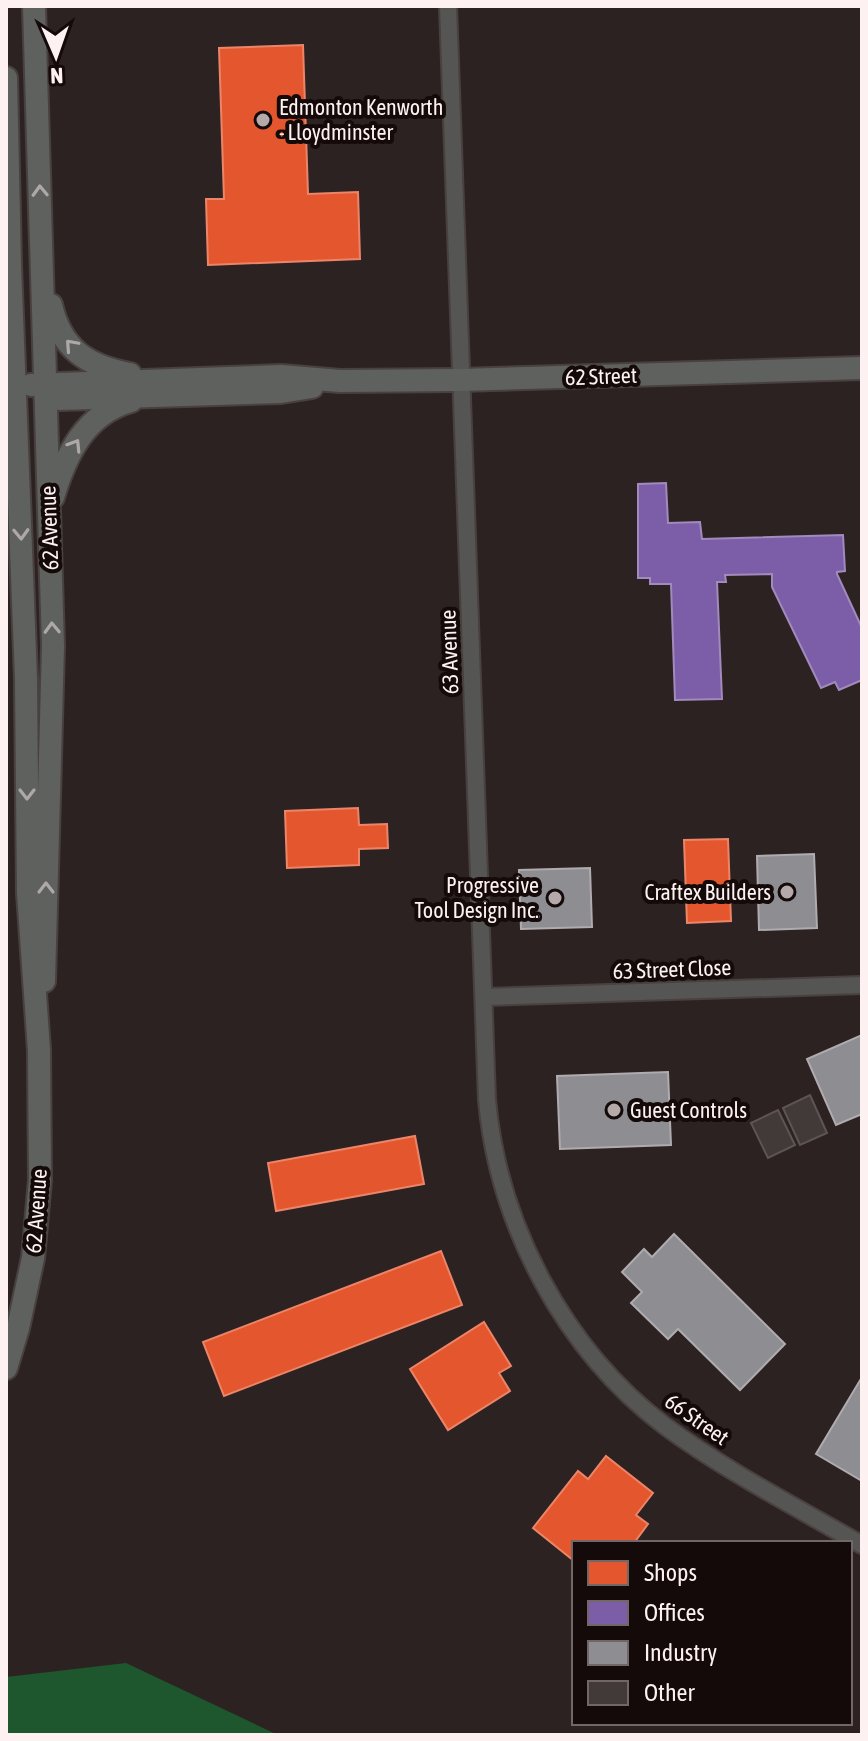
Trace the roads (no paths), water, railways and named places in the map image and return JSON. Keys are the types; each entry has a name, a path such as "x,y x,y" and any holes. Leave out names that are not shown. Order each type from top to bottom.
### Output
{"main road":[{"name":"62 Avenue","path":"6,1368 24,1300 38,1219 39,1050 46,947 46,850 53,678 34,6"},
{"name":"62 Avenue","path":"6,78 10,393 26,679 30,948 39,1050"},
{"path":"43,269 55,323 79,355 111,370 167,380"},
{"name":"62 Street","path":"45,392 167,380 281,376 340,381 460,380 862,368"},
{"name":"62 Street","path":"10,393 149,396 281,392 340,381"},
{"path":"48,517 62,469 83,432 105,411 149,396"}],"street":[{"name":"63 Avenue","path":"448,6 487,1100 492,1142 509,1205 525,1247 546,1285"},
{"name":"63 Street Close","path":"484,997 862,985"},
{"name":"66 Street","path":"546,1285 568,1322 602,1366 664,1425 746,1478 862,1545"}],"place":[{"name":"Edmonton Kenworth - Lloydminster","path":"263,120"},
{"name":"Craftex Builders","path":"787,892"},
{"name":"Progressive Tool Design Inc.","path":"555,898"},
{"name":"Guest Controls","path":"614,1110"}]}
